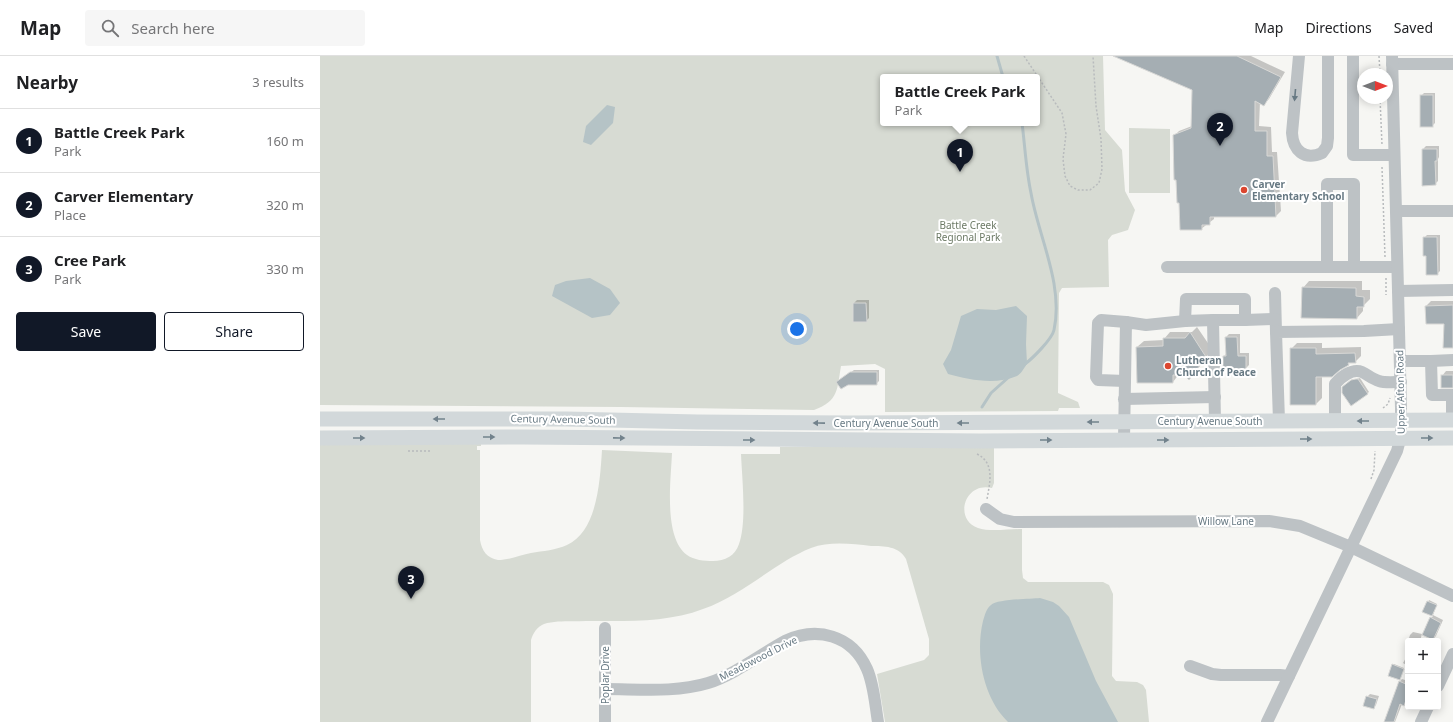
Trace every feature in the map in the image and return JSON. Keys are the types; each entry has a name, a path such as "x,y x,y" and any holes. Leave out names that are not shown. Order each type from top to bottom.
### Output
{"main road":[{"name":"Century Avenue South","path":"320,419 566,419 850,423 1453,420"},
{"name":"Century Avenue South","path":"320,438 523,437 850,441 1453,438"}],"street":[{"path":"1299,56 1293,119 1293,142 1296,148 1301,152 1311,156 1322,153 1327,146 1328,56"},
{"path":"1353,56 1353,155 1394,155"},
{"path":"1392,60 1453,64"},
{"name":"Upper Afton Road","path":"1267,722 1397,451 1401,438 1402,421 1392,60"},
{"path":"1327,267 1327,184 1354,184 1354,267"},
{"path":"1396,211 1453,211"},
{"path":"1168,266 1397,267"},
{"path":"1398,291 1453,290"},
{"path":"1275,293 1279,421"},
{"path":"1185,321 1186,301 1188,299 1245,300 1245,320"},
{"path":"1125,381 1098,380 1096,377 1098,323 1101,320 1146,325 1185,321 1245,320 1276,326 1364,331 1399,329"},
{"path":"1213,320 1215,421"},
{"path":"1124,440 1126,322"},
{"path":"1400,361 1453,360"},
{"path":"1431,361 1432,395 1453,395 1453,420"},
{"path":"1335,420 1335,384 1351,372 1361,372 1381,382 1401,382"},
{"path":"1124,399 1215,397"},
{"name":"Willow Lane","path":"986,509 1000,519 1014,522 1269,521 1300,526 1351,547 1453,596"},
{"name":"Poplar Drive","path":"605,628 605,722"},
{"name":"Meadowood Drive","path":"605,689 676,689 709,683 725,676 786,641 798,636 824,634 837,638 849,645 859,655 867,668 871,679 878,722"},
{"path":"1441,680 1453,654"},
{"path":"1190,666 1212,674 1221,675 1289,676"},
{"path":"1421,722 1427,710"}],"path":[{"path":"1024,56 1036,74"},
{"path":"1040,80 1062,113 1066,134 1063,159 1065,176 1070,186 1078,190 1090,190 1099,183 1102,168 1101,139 1096,106 1093,56"},
{"path":"1379,56 1380,68"},
{"path":"1380,104 1382,149"},
{"path":"1382,162 1385,257"},
{"path":"407,451 420,452 437,450"},
{"path":"975,453 985,459 989,466 990,480 986,509"}],"green space":[{"name":"Battle Creek Regional Park","path":"320,56 1103,56 1105,130 1122,150 1125,191 1135,210 1128,230 1112,235 1108,240 1109,287 1062,288 1059,293 1058,393 1078,402 1080,408 1059,408 1058,411 885,412 885,369 875,364 841,366 837,388 832,398 828,403 814,410 320,405"},
{"path":"1129,128 1170,129 1170,193 1129,193"},
{"path":"481,443 481,446 477,446 477,450 480,450 480,540 482,547 488,556 498,560 558,548 567,545 577,538 585,528 595,503 600,475 602,450 672,453 670,507 674,535 679,547 687,555 699,560 713,561 722,560 729,557 735,552 739,544 743,524 741,454 780,454 780,447 994,446 994,483 992,488 983,487 975,490 969,495 964,510 966,517 970,523 978,528 994,530 1022,529 1022,570 1023,578 1028,582 1103,582 1109,585 1113,594 1112,676 1116,681 1137,682 1143,685 1146,690 1149,722 885,722 877,674 924,660 929,655 929,639 906,559 899,551 886,547 856,544 826,544 811,548 787,560 725,599 689,614 660,619 560,622 542,625 536,630 531,640 531,722 320,722 320,444"}],"shaded area":[{"path":"607,105 615,107 613,123 591,145 583,142 586,126"},
{"path":"590,278 610,289 620,303 610,315 592,318 552,296 555,285 566,281"},
{"path":"1016,306 1027,316 1027,364 1020,374 1009,379 982,381 948,374 943,364 951,350 961,316 977,309 996,310"},
{"path":"1040,598 1053,602 1069,617 1096,681 1118,722 1008,722 992,701 983,675 981,661 981,634 985,614 989,607 994,603 1007,600"}],"building":[{"path":"1113,56 1237,56 1281,77 1264,106 1255,101 1255,131 1267,131 1267,156 1273,156 1276,217 1210,217 1210,225 1202,225 1202,230 1180,230 1179,203 1177,203 1176,180 1174,180 1173,135 1191,128 1192,90"},
{"path":"1420,95 1433,95 1433,127 1420,127"},
{"path":"1422,149 1437,149 1437,161 1435,161 1436,185 1422,186"},
{"path":"1423,237 1437,237 1438,275 1426,275 1426,256 1423,256"},
{"path":"1302,287 1356,288 1356,296 1364,297 1364,307 1357,307 1357,319 1301,318"},
{"path":"853,303 866,303 867,322 853,322"},
{"path":"1453,305 1453,348 1443,348 1444,324 1426,324 1425,306"},
{"name":"Lutheran Church of Peace","path":"1190,332 1206,357 1189,380 1185,375 1173,375 1173,383 1137,383 1136,347 1163,346 1163,338 1185,338"},
{"path":"1225,337 1237,337 1238,356 1246,356 1246,369 1223,369 1223,356 1226,356"},
{"path":"1290,348 1316,348 1316,354 1355,353 1356,363 1348,363 1349,365 1332,377 1316,377 1316,405 1290,405"},
{"path":"850,372 877,372 877,385 848,385 841,389 836,382"},
{"path":"1441,375 1453,375 1453,388 1441,388"},
{"path":"1358,379 1368,394 1351,406 1342,393 1342,387 1351,380"},
{"path":"1427,601 1437,605 1432,616 1422,612"},
{"path":"1430,617 1441,623 1434,638 1429,638 1422,635"},
{"path":"1392,664 1404,669 1400,680 1388,676"},
{"path":"1399,681 1405,684 1404,706 1400,704 1394,722 1384,722"},
{"path":"1366,696 1377,699 1374,709 1363,706"}],"waterway":[{"path":"997,56 1002,74"},
{"path":"1022,126 1029,184 1034,209 1049,260 1056,296 1056,313 1053,334 1042,348 1025,364"},
{"path":"982,407 991,393 1010,376"}],"place":[{"name":"Carver Elementary","path":"1220,146"},
{"name":"Battle Creek Park","path":"960,172"},
{"name":"Carver Elementary School","path":"1244,190"},
{"name":"Lutheran Church of Peace","path":"1168,366"},
{"name":"Cree Park","path":"411,599"}]}
